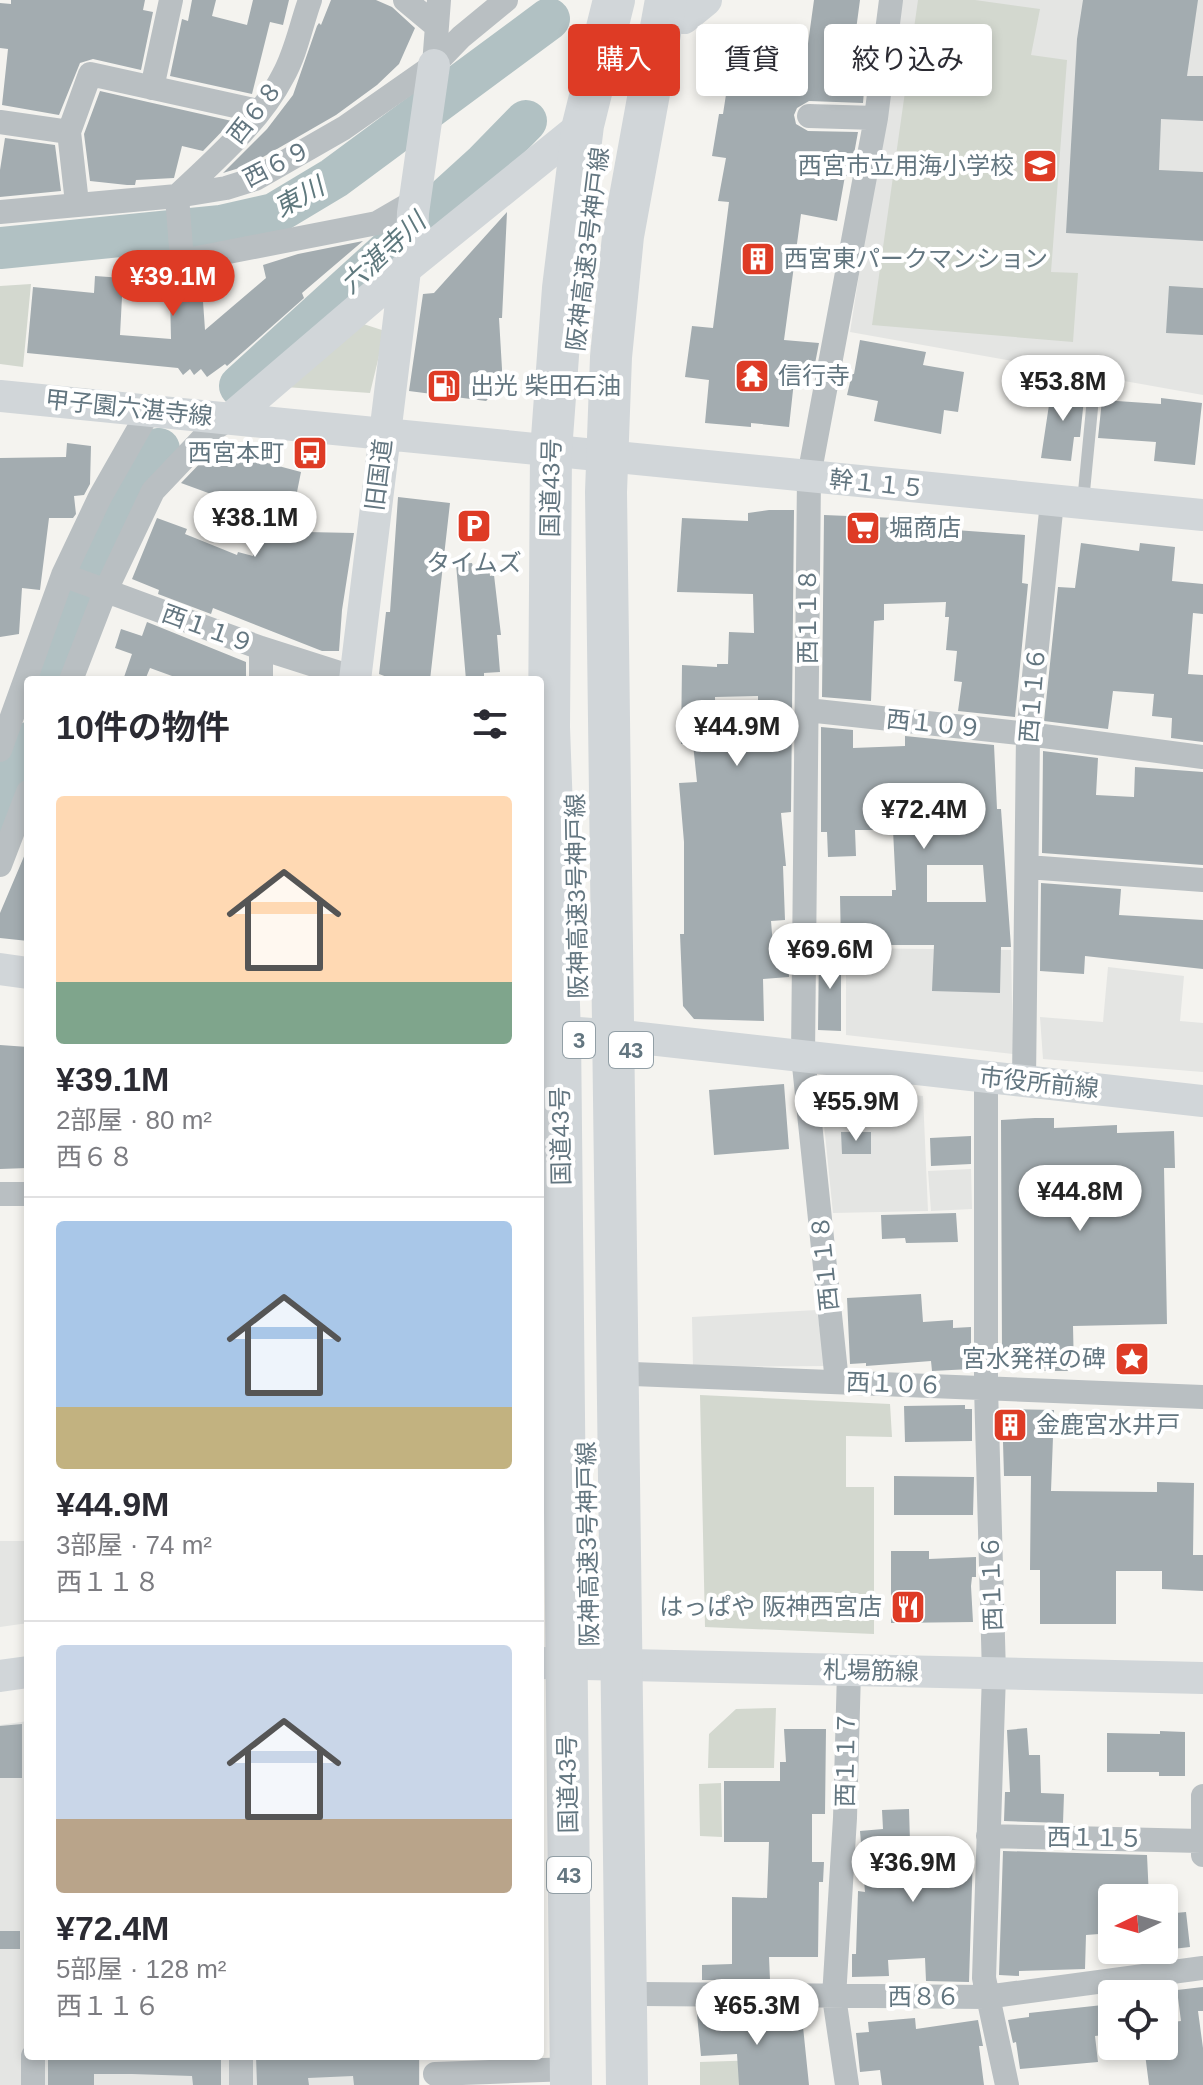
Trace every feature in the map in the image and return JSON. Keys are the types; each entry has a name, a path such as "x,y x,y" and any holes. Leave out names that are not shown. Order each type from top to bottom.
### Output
{"highway":[{"name":"国道43号","path":"579,2080 553,1664 549,727 551,451 563,288 583,125 614,0"},
{"name":"阪神高速3号神戸線","path":"579,2080 593,1835 569,494 573,358 586,231 607,110 631,0"},
{"name":"阪神高速3号神戸線","path":"627,2085 606,492 611,357 623,236 686,4"},
{"name":"43","path":"643,2085 625,774 630,458 636,355 686,4"}],"street":[{"path":"152,88 171,0"},
{"name":"西６８","path":"176,201 272,95 285,74 310,0"},
{"path":"405,0 435,25"},
{"path":"176,201 181,257 377,223 415,200 433,73 439,0"},
{"name":"西６９","path":"0,212 77,203 176,201 255,179 433,73 461,37 506,0"},
{"name":"西１１８","path":"837,1382 803,1056 809,476 876,118 891,0"},
{"path":"77,203 69,132 90,74 258,111"},
{"path":"809,116 876,118"},
{"path":"0,122 69,132"},
{"name":"甲子園六湛寺線","path":"0,396 231,418 409,260 583,125"},
{"name":"旧国道","path":"355,676 383,435 415,200"},
{"path":"28,676 100,497 149,411"},
{"path":"72,676 101,590 153,491 209,432 231,418"},
{"name":"幹１１５","path":"231,418 1067,504 1203,515"},
{"name":"西１１６","path":"1024,1081 1028,734 1067,504"},
{"name":"西１１９","path":"67,576 346,676"},
{"path":"261,648 261,676"},
{"path":"0,750 24,688"},
{"name":"西１０９","path":"807,710 1203,757"},
{"path":"11,855 24,807"},
{"path":"1027,867 1203,880"},
{"path":"0,969 24,972"},
{"name":"市役所前線","path":"550,1032 631,1037 1203,1101"},
{"name":"西１１６","path":"986,1077 986,1387 994,1674 984,1978 1007,2085"},
{"path":"0,1194 24,1194"},
{"name":"西１０６","path":"633,1374 1203,1397"},
{"name":"札場筋線","path":"553,1664 1203,1678"},
{"name":"西１１７","path":"847,2085 834,1997 845,1818 849,1671"},
{"path":"0,1676 24,1673"},
{"path":"1202,1848 1203,1796"},
{"name":"西１１５","path":"988,1836 1202,1848"},
{"name":"西８６","path":"643,1994 986,1997 1203,1968"},
{"path":"33,2060 33,2085"},
{"path":"241,2060 241,2085"},
{"path":"435,2072 579,2080"}],"lane":[{"path":"1067,504 1093,398"}],"shaded area":[{"name":"西宮市立用海小学校","path":"902,0 1203,0 1203,395 850,332 887,96 992,96 992,24 898,24"},
{"path":"918,0 975,0 1040,9 1031,55 1067,60 1051,272 1078,273 1073,342 872,325 904,96 992,96 992,24 915,24"},
{"path":"31,284 23,367 0,364 0,286"},
{"path":"354,321 385,331 370,393 285,387"},
{"path":"846,948 1011,950 1013,1054 846,1035"},
{"path":"1108,967 1184,976 1180,1021 1203,1023 1203,1072 1043,1059 1040,1017 1103,1022"},
{"path":"820,1085 923,1096 928,1211 833,1213"},
{"path":"971,1169 972,1209 931,1211 928,1171"},
{"path":"817,1310 825,1366 693,1367 692,1317"},
{"path":"700,1395 890,1404 892,1437 846,1436 846,1487 874,1487 874,1634 705,1627"},
{"path":"0,1541 24,1541 24,1624 0,1627"},
{"path":"776,1708 774,1768 708,1768 709,1734 736,1709"},
{"path":"24,1722 24,2060 420,2060 420,2085 0,2085 0,1725"},
{"path":"721,1783 722,1837 700,1836 699,1784"},
{"path":"761,2060 764,2085 700,2085 700,2062"}],"building":[{"path":"11,0 145,0 143,10 153,12 141,70 93,59 80,63 59,115 2,105 8,49 0,48 0,3 11,4"},
{"path":"192,0 216,0 212,16 247,25 253,0 289,0 283,25 270,22 252,94 170,76 182,19 188,21"},
{"path":"331,0 376,0 392,7 415,28 399,64 377,85 336,115 249,165 223,173 267,129 293,95 317,26 319,23 321,25"},
{"path":"814,0 860,0 857,24 824,24 824,96 864,96 863,103 809,101 797,108 794,115 796,124 808,131 858,132 850,176 845,176 837,221 801,214 784,340 819,343 813,374 795,372 789,427 705,423 709,380 685,377 692,326 713,328 729,202 718,201 726,158 712,156 719,114 723,114 726,96 808,96 808,44"},
{"path":"1083,0 1198,0 1187,76 1203,76 1203,121 1161,119 1159,170 1203,172 1203,241 1066,233 1077,39"},
{"path":"100,91 232,121 203,151 182,146 174,178 136,180 135,185 90,181 84,134"},
{"path":"5,138 55,145 61,191 0,197"},
{"path":"507,212 502,318 499,318 503,386 486,401 409,391 423,294 434,293"},
{"path":"363,241 302,293 304,298 227,366 225,364 207,377 201,369 194,375 190,369 183,375 178,368 27,353 33,287 94,293 95,276 123,278 120,335 171,339 170,295 164,290 163,274 184,276 201,273 205,330 266,278 263,265 298,254"},
{"path":"1169,286 1203,288 1203,335 1166,333"},
{"path":"860,340 926,352 923,365 964,372 958,412 944,410 941,434 874,421 878,401 847,395"},
{"path":"1052,385 1082,389 1080,399 1084,399 1080,437 1074,437 1071,461 1041,458"},
{"path":"1161,398 1202,403 1195,465 1154,461 1156,442 1098,438 1102,400 1161,404"},
{"path":"67,443 91,446 90,484 84,495 74,496 76,514 73,518 49,518 40,590 22,588 19,634 0,637 0,458 66,457"},
{"path":"208,455 248,458 301,472 289,532 307,527 307,532 354,533 339,651 322,651 213,608 211,614 158,594 159,590 132,579 157,518 187,529 185,534 237,555 238,552 253,556 263,513 181,483"},
{"path":"398,497 450,503 430,676 379,674 386,612 390,612"},
{"path":"794,510 791,812 781,813 786,866 783,866 785,920 771,921 774,958 789,957 789,977 763,979 764,1021 694,1019 683,1006 680,934 684,934 684,842 679,783 697,782 693,744 681,744 682,665 717,667 717,664 728,664 729,632 754,633 753,594 677,592 682,518 748,521 748,513","holes":["758,696 758,701 767,700 768,744 716,749 715,697"]},
{"path":"824,515 920,519 919,532 955,535 955,530 1025,535 1022,583 1028,584 1015,717 958,711 962,682 954,681 957,651 946,650 949,617 945,617 946,602 884,604 884,620 874,621 871,701 822,697"},
{"path":"1081,543 1139,551 1140,543 1175,547 1172,581 1203,584 1203,614 1193,613 1188,674 1203,675 1203,742 1171,738 1172,718 1152,716 1154,694 1113,691 1108,729 1044,721 1058,587 1075,588"},
{"path":"472,563 473,567 489,565 490,576 494,575 501,635 497,635 500,672 466,676 456,564"},
{"path":"147,622 246,662 246,676 172,676 150,668 147,676 124,676 132,654 115,648 121,629 142,636"},
{"path":"821,727 853,730 853,748 905,746 905,736 994,745 1011,947 1001,947 1000,993 932,991 934,945 841,945 840,896 892,896 892,890 896,890 893,830 855,830 856,856 828,857 827,832 821,832","holes":["927,865 983,865 986,902 927,902"]},
{"path":"1043,751 1098,758 1096,795 1134,797 1135,767 1203,772 1203,865 1042,853"},
{"path":"24,856 24,941 0,938 0,913"},
{"path":"1041,883 1121,889 1119,915 1203,920 1203,969 1085,956 1084,974 1040,971"},
{"path":"819,950 841,951 841,1031 818,1030"},
{"path":"0,1045 24,1047 24,1168 0,1169"},
{"path":"784,1084 789,1149 714,1155 709,1090"},
{"path":"1054,1118 1054,1128 1117,1125 1117,1133 1174,1131 1175,1168 1164,1168 1167,1324 1073,1326 1074,1371 1041,1371 1041,1354 1002,1355 1001,1120"},
{"path":"841,1132 871,1132 871,1154 842,1154"},
{"path":"971,1136 971,1164 931,1166 930,1138"},
{"path":"956,1213 958,1242 906,1243 905,1238 882,1239 881,1215"},
{"path":"921,1294 923,1322 953,1320 953,1328 971,1327 971,1369 932,1371 931,1361 866,1366 866,1363 850,1364 847,1298"},
{"path":"965,1405 965,1409 972,1409 972,1441 905,1442 904,1406"},
{"path":"1002,1409 1054,1410 1051,1491 1157,1492 1157,1482 1194,1483 1193,1555 1203,1555 1203,1591 1162,1589 1162,1571 1116,1571 1116,1624 1040,1624 1040,1570 1030,1570 1031,1476 1004,1476"},
{"path":"894,1476 974,1477 973,1515 894,1515"},
{"path":"891,1551 929,1551 929,1559 976,1557 976,1577 972,1577 971,1586 973,1622 891,1623"},
{"path":"22,1724 22,1778 0,1778 0,1726"},
{"path":"1027,1728 1029,1755 1040,1755 1041,1793 1064,1794 1063,1823 1004,1821 1005,1792 1010,1792 1007,1730"},
{"path":"784,1729 826,1729 825,1814 812,1814 812,1862 824,1862 823,1882 819,1882 818,1957 769,1957 770,1980 702,1980 702,1965 732,1964 732,1897 767,1898 769,1842 724,1842 724,1781 780,1781 780,1762 786,1762"},
{"path":"1160,1731 1185,1732 1185,1776 1159,1776 1159,1772 1107,1772 1107,1733 1160,1734"},
{"path":"909,1809 910,1842 939,1840 940,1855 973,1853 969,1982 926,1981 925,1958 888,1960 889,1976 852,1977 858,1891 865,1892 860,1831 883,1829 882,1810"},
{"path":"1003,1851 1147,1855 1148,1884 1098,1884 1098,1934 1086,1935 1085,1969 1019,1971 1019,1976 999,1975"},
{"path":"1186,1912 1190,1947 1178,1948 1178,1913"},
{"path":"0,1931 20,1931 20,1949 0,1949"},
{"path":"1203,1987 1203,2011 1198,2011 1203,2048 1203,2085 1149,2085 1146,2060 1178,2060 1178,2021 1181,2021 1178,1990"},
{"path":"1098,2006 1098,2036 1095,2036 1098,2062 1020,2069 1016,2042 1013,2043 1008,2020 1029,2017 1029,2013"},
{"path":"704,2010 732,2010 733,2020 802,2017 809,2085 739,2085 737,2054 701,2056 697,2014 704,2014"},
{"path":"915,2018 916,2029 978,2020 983,2046 979,2046 984,2085 882,2085 880,2070 860,2072 856,2033 869,2032 868,2022"},
{"path":"48,2060 221,2060 221,2085 193,2085 192,2076 94,2074 94,2085 48,2085"},
{"path":"256,2060 419,2060 419,2085 354,2085 353,2076 308,2078 309,2085 257,2085"}],"waterway":[{"name":"東川","path":"0,248 221,226 274,214 334,178 549,19"},
{"name":"六湛寺川","path":"240,386 485,163 526,121"},
{"name":"六湛寺川","path":"52,676 81,595 130,484 159,449"},
{"name":"六湛寺川","path":"0,815 24,753"}],"place":[{"name":"西宮市立用海小学校","path":"1040,166"},
{"name":"西宮東パークマンション","path":"758,259"},
{"name":"信行寺","path":"752,376"},
{"name":"出光 柴田石油","path":"444,386"},
{"name":"西宮本町","path":"310,453"},
{"name":"タイムズ","path":"474,526"},
{"name":"堀商店","path":"863,528"},
{"name":"宮水発祥の碑","path":"1132,1359"},
{"name":"金鹿宮水井戸","path":"1010,1425"},
{"name":"はっぱや 阪神西宮店","path":"908,1607"}]}
